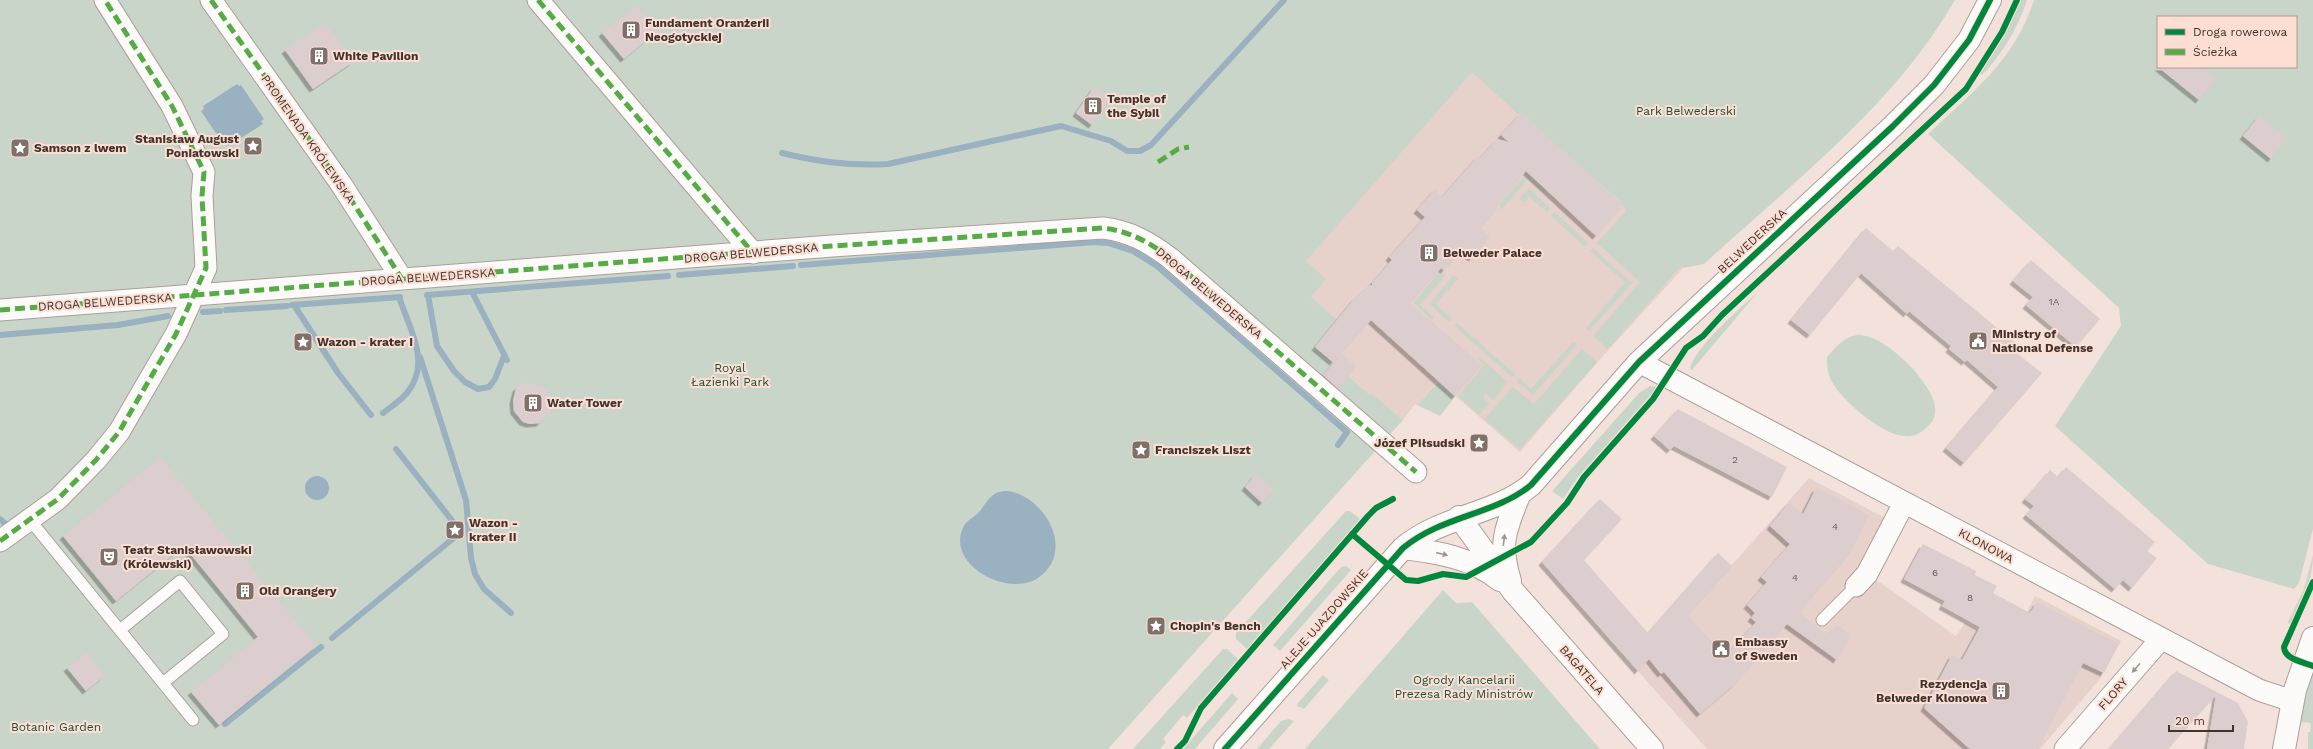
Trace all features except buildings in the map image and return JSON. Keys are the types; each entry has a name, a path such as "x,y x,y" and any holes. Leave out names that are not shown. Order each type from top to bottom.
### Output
{"street":[{"path":"0,541 30,520 77,481 118,432 176,334 206,268 207,259 202,196 204,172 172,106 105,0"},
{"name":"PROMENADA KRÓLEWSKA","path":"211,0 341,184 402,279"},
{"path":"538,0 753,253"},
{"name":"BELWEDERSKA","path":"1520,493 1531,485 1639,362 1893,126 1934,85 1969,40 1990,0"},
{"name":"DROGA BELWEDERSKA","path":"0,310 1092,227 1125,232 1152,244 1416,472"},
{"name":"KLONOWA","path":"1639,362 2259,690 2292,701"},
{"path":"1513,591 1503,557 1503,545 1507,526 1520,493"},
{"name":"ALEJE UJAZDOWSKIE","path":"1225,749 1403,548 1424,532 1459,517 1499,503 1520,493"},
{"path":"1856,586 1867,574 1904,503"},
{"name":"BAGATELA","path":"1459,517 1513,591 1652,749"},
{"name":"BAGATELA","path":"1403,548 1434,552 1466,561 1487,571 1513,591"},
{"path":"2284,749 2292,701 2313,638"},
{"name":"FLORY","path":"2065,749 2162,639"}],"lane":[{"path":"30,520 193,720"},
{"path":"120,630 180,581 223,634 163,683"},
{"path":"1822,620 1856,586"}],"shaded area":[{"path":"1448,13 1685,266 1603,356 1520,452 1438,381 1417,405 1415,404 1403,420 1372,393 1370,395 1315,346 1320,305 1303,290 1269,223"},
{"path":"1809,478 1902,527 1875,579 1956,636 1965,623 2005,644 2018,629 2035,596 2121,641 2099,680 2040,749 1707,749 1638,671"}],"green space":[{"name":"Royal Łazienki Park","path":"0,0 1955,0 1930,38 1903,74 1840,141 1704,264 1683,268 1683,264 1608,349 1593,336 1640,282 1597,243 1626,211 1619,200 1538,130 1531,121 1521,113 1518,114 1472,72 1306,261 1326,279 1311,297 1338,321 1315,347 1370,395 1372,393 1403,420 1108,749 0,749"},
{"path":"2020,0 2027,0 2009,40 1997,58 1983,74 1979,75 2004,34"},
{"path":"2034,0 2313,0 2313,529 2299,583 2294,589 2208,564 2055,426 2121,326 2119,308 1928,134 1976,89 2004,58 2026,21"},
{"path":"1527,173 1546,191 1544,193 1528,179 1502,209 1498,205"},
{"path":"1529,188 1550,208 1547,212 1529,197 1524,203 1519,199"},
{"path":"1555,212 1588,243 1585,247 1551,216"},
{"path":"1593,248 1632,283 1589,331 1586,328 1625,282 1590,251"},
{"path":"1441,270 1446,275 1420,305 1434,317 1432,320 1413,303"},
{"path":"1454,275 1458,279 1436,304 1452,319 1449,322 1429,304"},
{"path":"1758,292 1692,370 1690,369 1693,360 1708,340 1729,318"},
{"path":"1457,323 1515,374 1512,377 1454,326"},
{"path":"1858,335 1873,338 1889,347 1914,370 1929,390 1935,405 1935,413 1933,420 1920,433 1905,436 1885,429 1873,422 1850,404 1833,384 1828,371 1827,357 1844,340"},
{"path":"1573,342 1577,345 1533,395 1517,382 1520,378 1531,389"},
{"path":"1582,349 1597,362 1520,449 1484,419 1513,387 1534,404"},
{"path":"1479,357 1508,382 1493,400 1486,394 1483,398 1489,404 1479,415 1458,396 1484,365 1477,359"},
{"path":"1438,382 1455,397 1440,416 1417,405"},
{"path":"1650,386 1658,387 1578,477 1563,499 1552,491 1639,393"},
{"path":"1346,511 1350,511 1360,519 1247,649 1236,639 1236,633"},
{"path":"2313,555 2309,583 2290,626 2288,622 2304,589"},
{"path":"1346,566 1351,570 1280,651 1273,645 1341,567"},
{"name":"Ogrody Kancelarii Prezesa Rady Ministrów","path":"1443,590 1456,603 1472,602 1600,749 1305,749"},
{"path":"1223,649 1227,649 1238,659 1187,718 1183,715 1163,739 1166,742 1160,749 1133,749"},
{"path":"2313,671 2313,749 2308,749 2308,732 2310,732 2311,723 2299,722"},
{"path":"1323,675 1329,680 1304,709 1297,706 1298,703"},
{"path":"1232,693 1238,699 1195,749 1183,749"},
{"path":"1289,719 1294,721 1269,749 1257,749 1281,721"}],"water":[{"path":"237,84 239,86 241,85 264,119 261,121 263,124 228,146 226,144 224,145 201,111 204,109 203,106"},
{"path":"317,476 325,480 329,488 325,496 317,500 309,496 305,488 309,480"},
{"path":"1008,491 1022,495 1034,503 1044,514 1052,527 1055,541 1055,554 1049,567 1038,578 1025,583 1011,584 982,574 971,565 963,554 960,541 963,528 966,523 980,511 991,496 998,492"}],"waterway":[{"path":"782,153 835,163 888,164 1061,126 1111,141 1127,151 1140,151 1151,145 1284,0"},
{"path":"801,265 1094,242 1108,243 1133,251 1157,266 1347,432 1338,445"},
{"path":"679,275 793,266"},
{"path":"427,295 668,276"},
{"path":"472,292 507,360"},
{"path":"428,295 437,346 454,371 465,382 478,389 489,387 495,379 504,356"},
{"path":"383,413 407,393 414,382 418,370 418,358 413,333 399,297"},
{"path":"292,305 400,297"},
{"path":"294,305 338,373 371,415"},
{"path":"226,310 287,306"},
{"path":"203,312 220,311"},
{"path":"0,335 118,325 168,316"},
{"path":"420,357 466,500 471,558 475,574 484,589 511,613"},
{"path":"332,638 461,532 396,449"},
{"path":"0,519 8,526"},
{"path":"225,724 321,647"}],"marked path":[{"path":"0,541 58,499 96,460 119,432 176,334 206,268 202,196 204,172 172,106 105,0"},
{"path":"211,0 341,184 402,279"},
{"path":"538,0 753,253"},
{"path":"1158,162 1178,149 1189,147"},
{"path":"0,310 832,246 1103,228 1112,229 1138,238 1170,258 1416,472"}],"cycle path":[{"path":"1225,749 1403,548 1435,528 1501,503 1517,495 1531,485 1639,362 1893,126 1934,85 1969,40 1990,0"},
{"path":"1352,534 1406,580 1418,581 1443,574 1466,577 1531,542 1567,503 1584,477 1653,399 1686,348 1703,336 1722,315 1966,89 2002,32 2017,0"},
{"path":"1177,749 1185,741 1201,708 1368,516 1376,508 1393,499"},
{"path":"2313,582 2284,647 2287,654 2291,657 2313,666"}],"place":[{"name":"Fundament Oranżerii Neogotyckiej","path":"631,30"},
{"name":"White Pavilion","path":"319,56"},
{"name":"Temple of the Sybil","path":"1093,106"},
{"name":"Stanisław August Poniatowski","path":"253,146"},
{"name":"Samson z lwem","path":"20,148"},
{"name":"Belweder Palace","path":"1429,253"},
{"name":"Ministry of National Defense","path":"1978,341"},
{"name":"Wazon - krater I","path":"303,342"},
{"name":"Water Tower","path":"533,403"},
{"name":"Józef Piłsudski","path":"1479,443"},
{"name":"Franciszek Liszt","path":"1141,450"},
{"name":"Wazon - krater II","path":"455,530"},
{"name":"Teatr Stanisławowski (Królewski)","path":"109,557"},
{"name":"Old Orangery","path":"245,591"},
{"name":"Chopin's Bench","path":"1156,626"},
{"name":"Embassy of Sweden","path":"1721,649"},
{"name":"Rezydencja Belweder Klonowa","path":"2001,691"}],"park label":[{"name":"Park Belwederski","path":"1686,111"},
{"name":"Botanic Garden","path":"56,727"}]}
